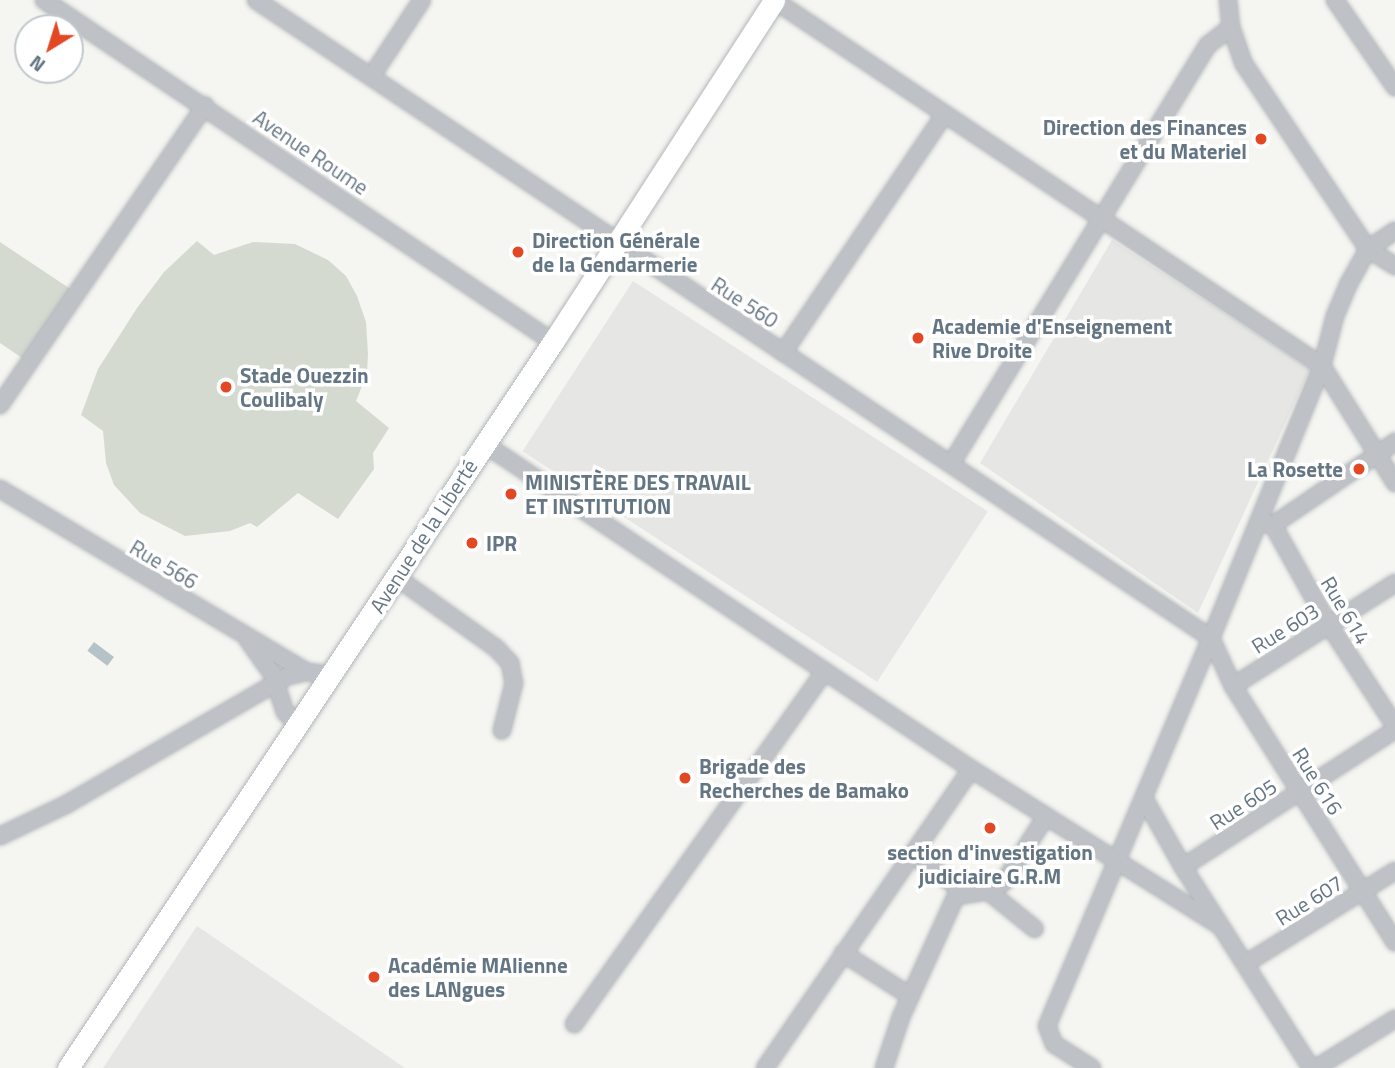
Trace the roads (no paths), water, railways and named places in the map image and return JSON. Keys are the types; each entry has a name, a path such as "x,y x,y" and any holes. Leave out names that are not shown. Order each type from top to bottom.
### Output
{"main road":[{"name":"Avenue de la Liberté","path":"68,1068 333,675 774,0"}],"street":[{"name":"Avenue Roume","path":"44,0 553,342"},
{"name":"Rue 560","path":"256,0 1211,638"},
{"path":"371,77 422,0"},
{"path":"774,0 1322,366 1395,483"},
{"path":"1335,0 1395,87"},
{"path":"1231,1 1231,27 1244,64 1368,249 1395,266"},
{"path":"951,464 1208,46 1231,27"},
{"path":"0,405 205,106"},
{"path":"783,353 944,115"},
{"path":"1092,1068 1054,1044 1046,1027 1145,800 1211,638 1266,523 1322,366 1335,316 1368,249 1395,232"},
{"path":"1266,523 1395,442"},
{"path":"483,443 971,769 1220,926"},
{"name":"Rue 566","path":"0,489 307,672"},
{"name":"Rue 614","path":"1266,523 1395,728"},
{"path":"396,577 496,648 510,663 514,682 502,730"},
{"name":"Rue 603","path":"1233,686 1395,583"},
{"path":"247,638 274,675 285,712 298,724"},
{"name":"Rue 616","path":"1211,638 1233,686 1395,942"},
{"path":"574,1024 825,671"},
{"path":"0,836 67,804 288,676 307,672 333,675"},
{"name":"Rue 605","path":"1183,867 1395,728"},
{"path":"765,1068 971,769"},
{"path":"1145,800 1183,867 1313,1068 1395,1019"},
{"path":"884,1068 910,996 956,896 988,891 1004,882 1046,816"},
{"path":"912,854 966,893"},
{"name":"Rue 607","path":"1245,964 1395,871"},
{"path":"988,891 1035,929"},
{"path":"844,953 910,996"}],"place":[{"name":"Direction des Finances et du Materiel","path":"1261,139"},
{"name":"Direction Générale de la Gendarmerie","path":"518,252"},
{"name":"Academie d'Enseignement Rive Droite","path":"918,338"},
{"name":"Stade Ouezzin Coulibaly","path":"226,387"},
{"name":"La Rosette","path":"1359,469"},
{"name":"MINISTÈRE DES TRAVAIL ET INSTITUTION","path":"511,494"},
{"name":"IPR","path":"472,543"},
{"name":"Brigade des Recherches de Bamako","path":"685,778"},
{"name":"section d'investigation judiciaire G.R.M","path":"990,828"},
{"name":"Académie MAlienne des LANgues","path":"374,977"}]}
